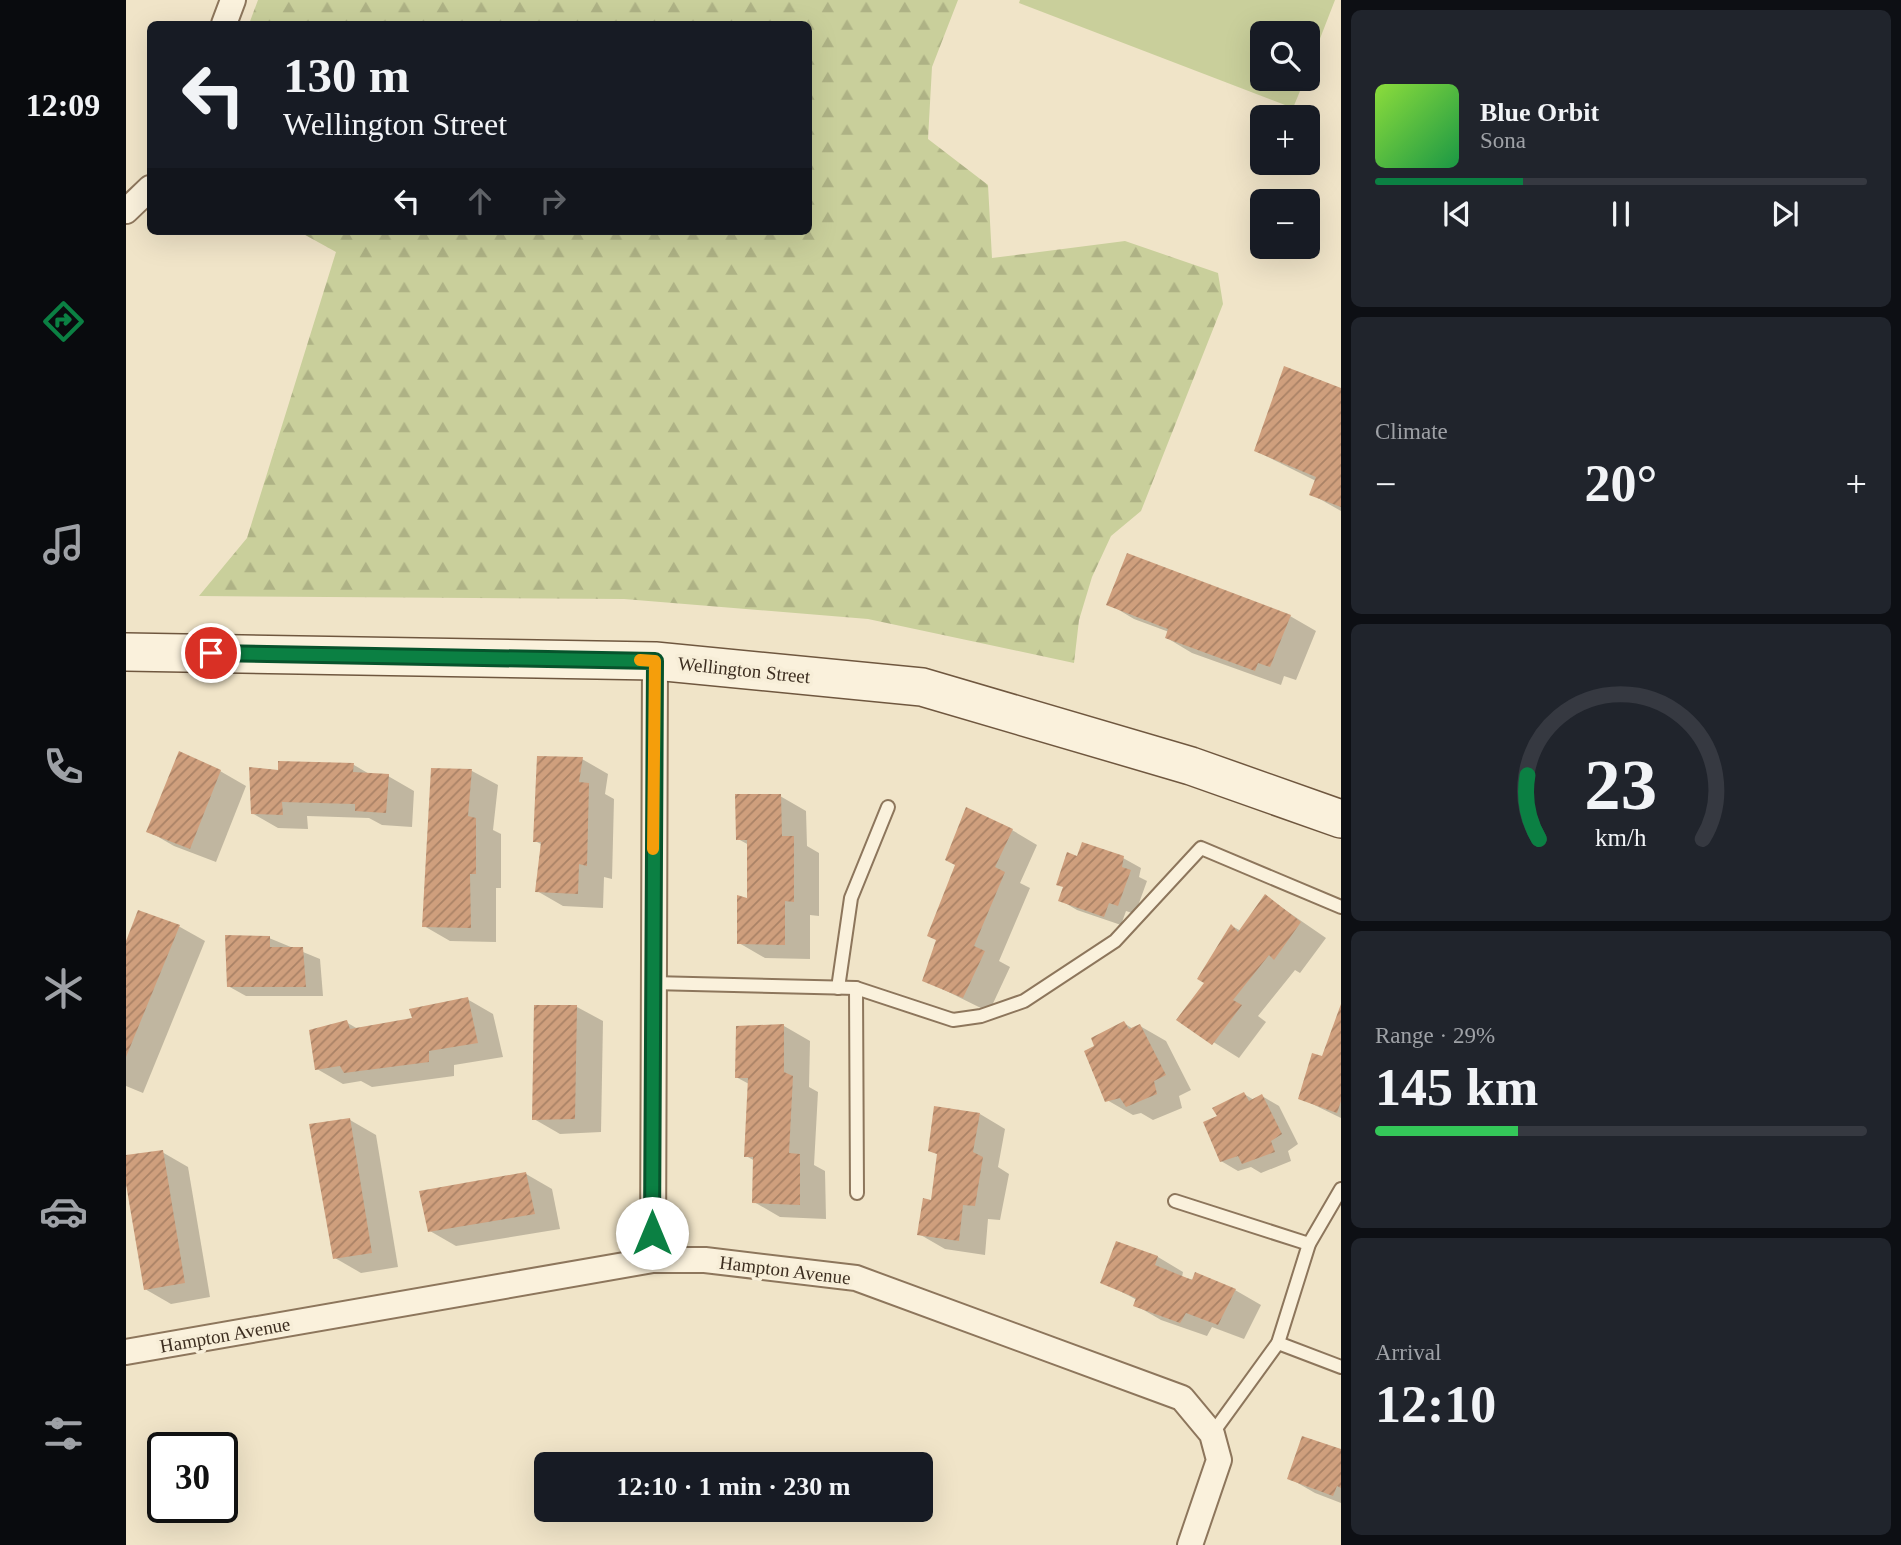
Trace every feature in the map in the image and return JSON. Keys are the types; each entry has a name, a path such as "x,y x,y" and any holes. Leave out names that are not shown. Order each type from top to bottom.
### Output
{"main road":[{"name":"Wellington Street","path":"126,652 655,661 922,687 1191,766 1341,819"}],"street":[{"path":"225,21 233,0"},
{"path":"126,211 147,191"},
{"path":"653,1261 655,661"},
{"name":"Hampton Avenue","path":"126,1352 653,1261 705,1259 856,1278 1182,1398 1213,1434"},
{"path":"1190,1545 1219,1460 1213,1434"}],"lane":[{"path":"838,988 851,898 888,807"},
{"path":"652,983 856,988 953,1020 981,1016 1024,1001 1115,941 1201,848 1341,907"},
{"path":"856,988 857,1193"},
{"path":"1213,1434 1278,1343 1309,1244 1341,1189"},
{"path":"1175,1201 1309,1244"},
{"path":"1278,1343 1341,1367"}],"green space":[{"path":"258,0 958,0 932,67 928,139 988,185 992,258 1125,241 1218,273 1223,304 1141,511 1111,536 1092,577 1079,620 1074,663 868,619 624,599 199,596 247,538 336,252 305,235 812,235 812,21 250,21"},
{"path":"1020,0 1335,0 1320,39 1320,21 1250,21 1250,91 1300,91 1294,105 1285,105 1019,3"}],"building":[{"path":"1284,366 1341,388 1341,507 1309,495 1316,477 1254,451"},
{"path":"1127,553 1291,615 1270,667 1258,663 1255,671 1165,638 1168,629 1106,605"},
{"path":"179,751 221,770 190,849 146,832"},
{"path":"537,756 583,757 579,782 589,783 587,866 579,864 578,894 535,892 541,842 533,842"},
{"path":"278,761 354,763 353,772 389,774 386,813 355,811 355,804 282,802 283,815 251,814 249,767 278,770"},
{"path":"431,768 472,769 468,816 476,818 476,874 470,874 471,928 422,927"},
{"path":"735,794 781,794 782,836 794,836 794,902 785,901 785,945 737,944 737,895 747,898 747,840 736,840"},
{"path":"966,807 1013,829 995,867 1005,872 974,946 985,951 963,998 922,981 936,940 927,936 955,865 945,860"},
{"path":"1082,842 1124,856 1122,867 1131,870 1118,906 1109,903 1104,917 1058,901 1063,887 1056,885 1067,852 1077,856"},
{"path":"1265,894 1301,922 1274,960 1269,955 1233,1000 1242,1005 1212,1045 1176,1020 1204,983 1197,979 1231,924 1238,932"},
{"path":"138,910 180,925 126,1057 126,941"},
{"path":"225,935 270,936 270,947 303,947 306,987 227,987"},
{"path":"468,997 478,1043 429,1051 429,1062 344,1073 340,1066 315,1070 309,1030 347,1020 350,1029 412,1018 409,1009"},
{"path":"1341,1004 1341,1101 1337,1113 1298,1099 1312,1053 1322,1056"},
{"path":"534,1005 577,1005 575,1119 532,1120"},
{"path":"1124,1021 1129,1029 1140,1024 1166,1075 1154,1081 1157,1094 1126,1107 1120,1098 1105,1102 1084,1051 1094,1046 1091,1038"},
{"path":"784,1024 784,1072 793,1076 789,1153 800,1154 800,1205 752,1203 753,1157 744,1157 748,1078 735,1078 736,1026"},
{"path":"1244,1092 1249,1101 1262,1094 1282,1134 1271,1141 1275,1152 1242,1164 1238,1156 1220,1162 1203,1122 1217,1116 1212,1108"},
{"path":"934,1106 980,1113 973,1152 983,1157 975,1206 963,1205 959,1241 917,1235 923,1198 931,1200 937,1154 928,1151"},
{"path":"350,1118 372,1253 333,1259 309,1124"},
{"path":"163,1150 185,1283 144,1290 126,1184 126,1155"},
{"path":"526,1172 535,1214 428,1232 419,1191"},
{"path":"1116,1241 1158,1256 1155,1265 1192,1280 1195,1272 1236,1289 1218,1325 1186,1313 1180,1323 1133,1306 1136,1298 1100,1283"},
{"path":"1302,1436 1341,1449 1341,1488 1337,1486 1333,1496 1287,1479"}],"slow traffic":[{"path":"640,660 655,661 653,849"}],"route":[{"path":"211,653 655,661 652,1233"}]}
